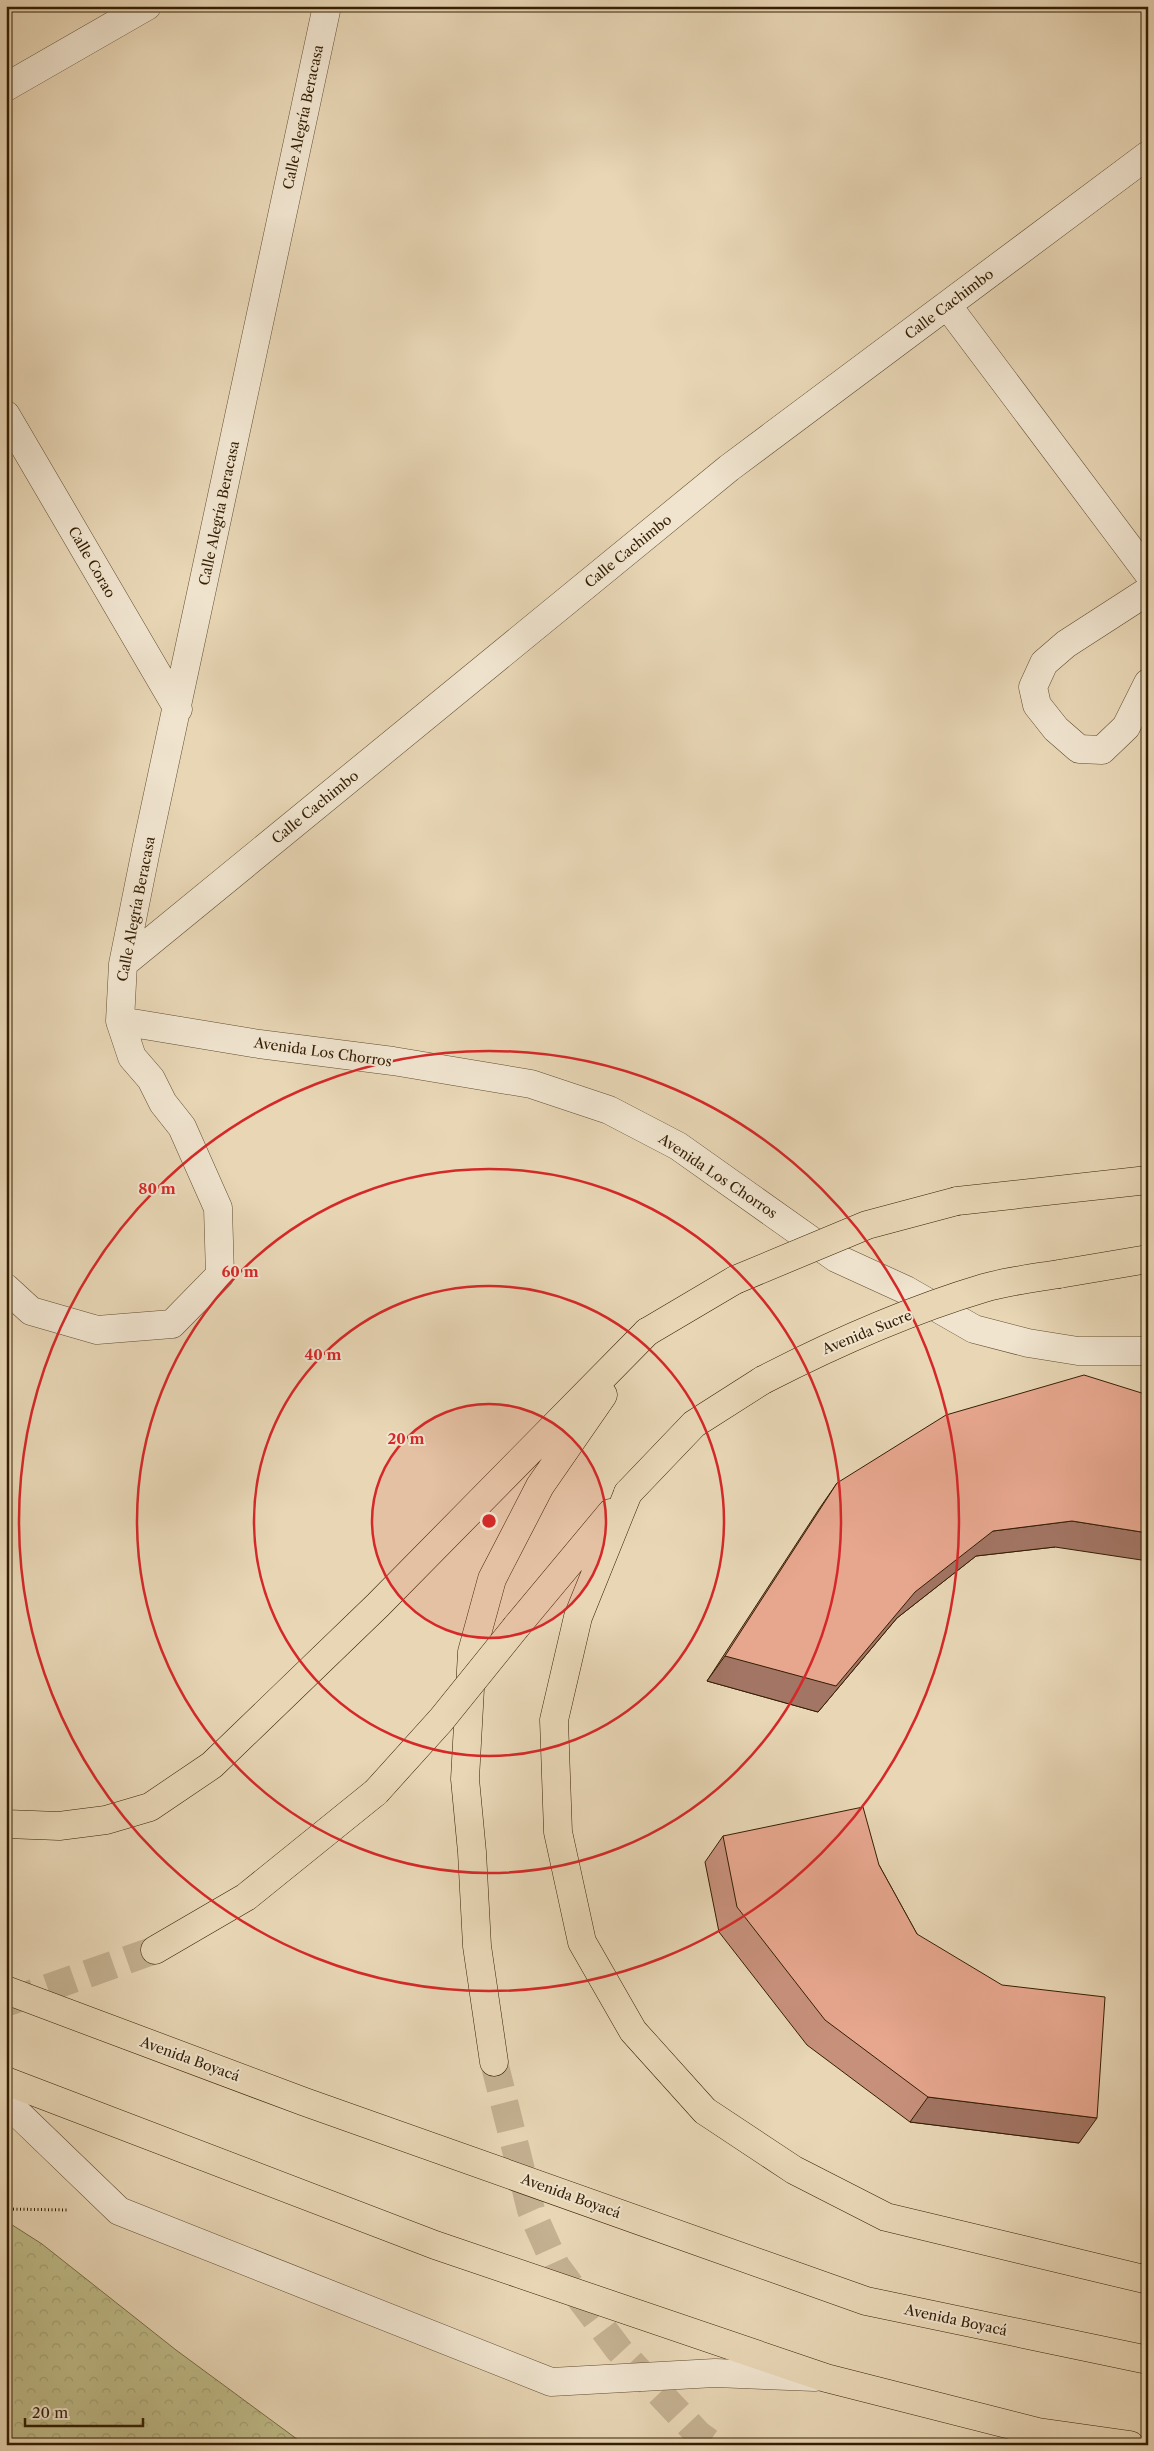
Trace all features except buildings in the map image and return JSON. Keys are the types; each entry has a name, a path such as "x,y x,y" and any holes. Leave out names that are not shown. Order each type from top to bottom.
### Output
{"main road":[{"path":"6,1824 59,1826 115,1817 150,1807 212,1765 378,1605 647,1332 735,1280 867,1225 957,1201 1148,1180"},
{"name":"Avenida Sucre","path":"155,1950 246,1897 376,1792 441,1720 628,1493 694,1424 763,1380 832,1345 892,1320 986,1288 1148,1260"},
{"path":"494,2062 477,1946 472,1852 465,1779 472,1652 492,1578 540,1486 647,1332"},
{"path":"628,1493 578,1617 554,1720 558,1832 582,1942 632,2031 705,2111 794,2170 886,2217 1148,2280"},
{"name":"Avenida Boyacá","path":"6,1990 305,2102 866,2301 1148,2360"},
{"path":"6,2081 435,2245 826,2378 1038,2432 1130,2445"}],"street":[{"path":"6,87 147,6"},
{"name":"Calle Alegría Beracasa","path":"120,1021 123,964 327,6"},
{"name":"Calle Cachimbo","path":"123,964 729,468 1148,155"},
{"path":"948,305 1148,573"},
{"name":"Calle Corao","path":"6,415 178,709"},
{"path":"1148,591 1066,644 1044,663 1033,687 1037,705 1056,729 1079,749 1102,750 1126,727 1148,683"},
{"path":"6,1288 31,1311 96,1330 172,1324 220,1275 218,1208 182,1127 163,1103 151,1079 132,1057 120,1021"},
{"name":"Avenida Los Chorros","path":"120,1021 259,1044 393,1062 540,1087 609,1110 678,1146 836,1258 906,1290 974,1329 1028,1343 1078,1351 1148,1351"},
{"path":"6,2102 119,2211 551,2382 715,2373 826,2378"}],"path":[{"path":"6,2209 119,2211"}],"green space":[{"path":"6,2221 42,2244 176,2350 305,2445 6,2445"}],"tunnel":[{"path":"8,2002 155,1950"},
{"path":"494,2062 531,2210 556,2266 619,2350 699,2435 713,2445"}]}
